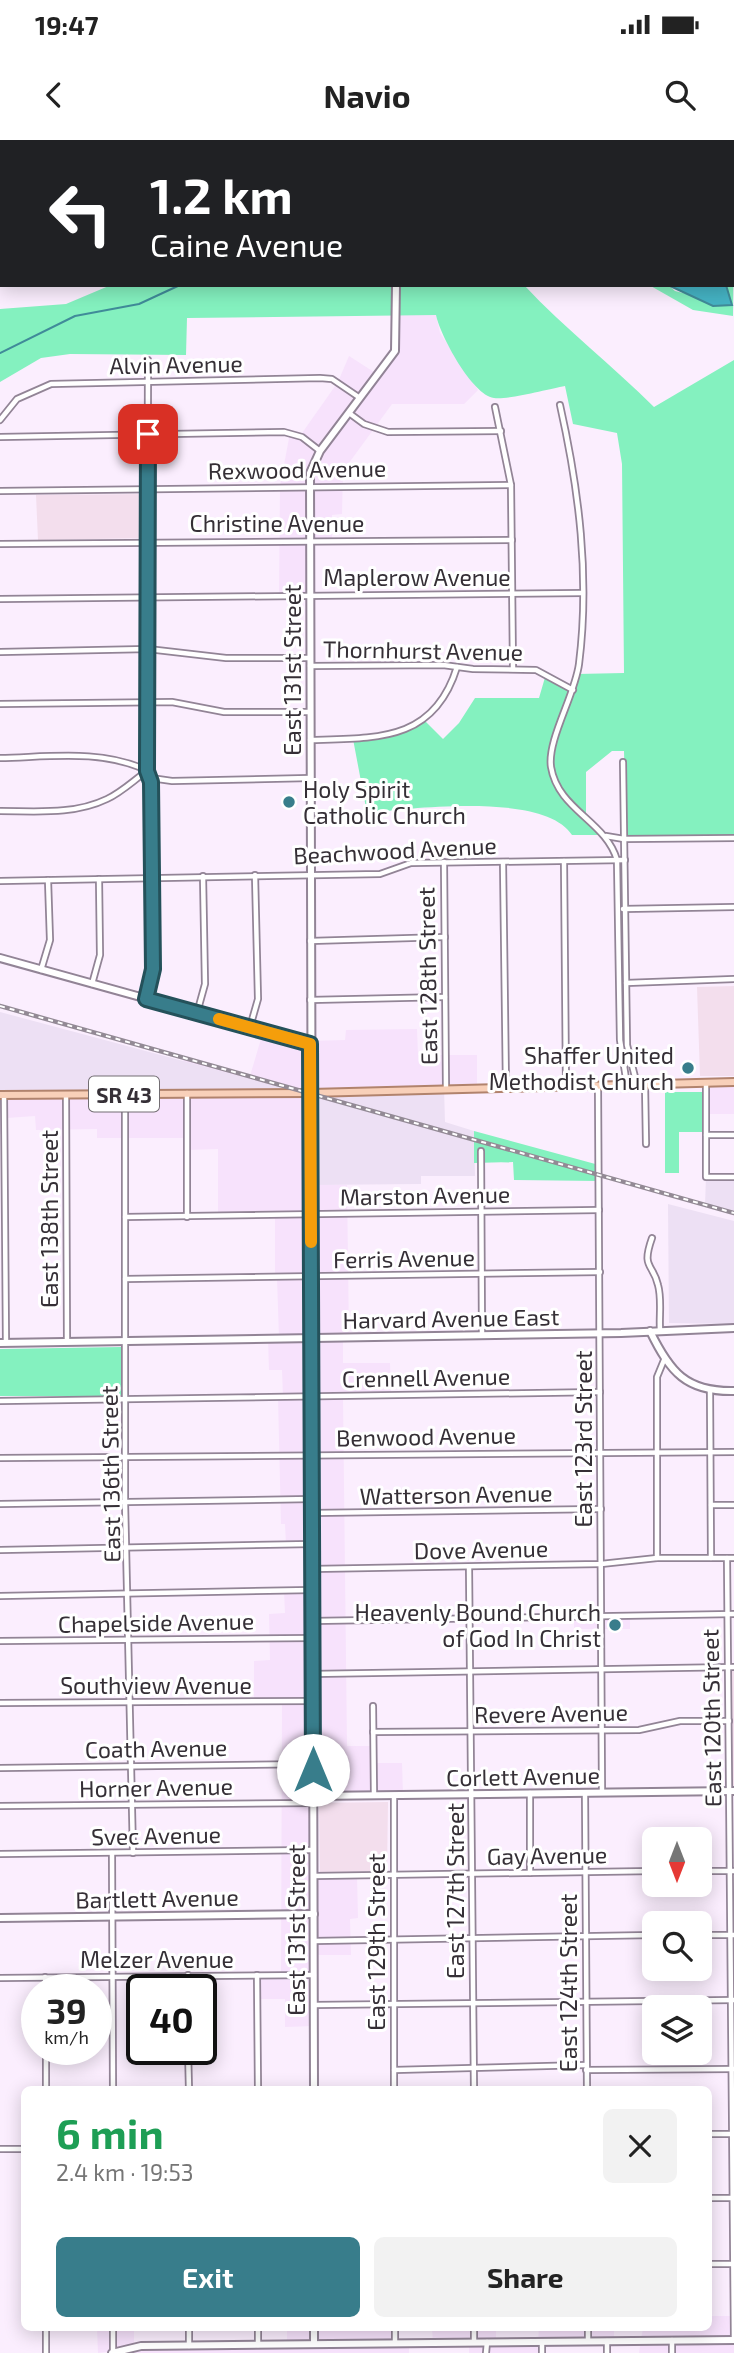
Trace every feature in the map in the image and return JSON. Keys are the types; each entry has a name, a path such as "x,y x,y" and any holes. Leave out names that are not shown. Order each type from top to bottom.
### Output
{"main road":[{"name":"SR 43","path":"2,1095 311,1093 734,1082"}],"street":[{"name":"East 131st Street","path":"314,2086 309,486 310,473 320,451 395,351 397,287"},
{"path":"146,999 153,969 151,778 147,771 148,360"},
{"name":"Alvin Avenue","path":"0,420 17,399 28,391 51,384 320,378 338,382 360,398"},
{"path":"560,405 578,491 582,593 579,667 555,738 550,763 569,804 606,835 617,860 626,983 626,1045 637,1085"},
{"path":"495,407 511,485 513,669"},
{"path":"349,413 364,424 388,432 501,431"},
{"path":"0,437 284,432 302,437 320,451"},
{"name":"Rexwood Avenue","path":"0,491 511,485"},
{"name":"Christine Avenue","path":"0,544 149,540 512,540"},
{"name":"Maplerow Avenue","path":"0,599 582,593"},
{"name":"Thornhurst Avenue","path":"0,652 148,649 226,658 537,670 573,690"},
{"path":"310,740 366,739 394,733 425,720 445,698 457,667"},
{"path":"0,704 172,702 224,712 309,712"},
{"path":"0,758 93,756 112,758 147,771"},
{"path":"623,762 625,860 619,983 620,1049 627,1085"},
{"path":"0,811 70,810 91,806 109,799 147,771"},
{"path":"151,778 172,781 310,778"},
{"path":"606,835 624,839 734,838"},
{"name":"Beachwood Avenue","path":"0,881 380,874 411,863 625,860"},
{"path":"564,861 566,1086"},
{"name":"East 128th Street","path":"443,862 446,1088"},
{"path":"503,862 506,1087"},
{"path":"250,1028 258,999 255,875"},
{"path":"197,1013 205,984 203,876"},
{"path":"92,984 100,955 99,879"},
{"path":"41,970 50,940 48,880"},
{"path":"622,909 734,907"},
{"path":"310,941 445,937"},
{"path":"0,958 310,1044"},
{"path":"619,983 734,979"},
{"path":"310,1000 445,997"},
{"path":"706,1083 706,1177 734,1177"},
{"path":"645,1084 646,1144"},
{"name":"East 123rd Street","path":"598,1086 602,1792"},
{"path":"187,1093 187,1217"},
{"name":"East 136th Street","path":"125,1094 125,1502 133,1853"},
{"path":"2,1095 3,1343"},
{"name":"East 138th Street","path":"66,1095 67,1343"},
{"path":"706,1135 734,1135"},
{"path":"481,1151 482,1335"},
{"name":"Marston Avenue","path":"125,1217 598,1210"},
{"path":"652,1238 647,1251 648,1269 658,1283 660,1330"},
{"name":"Ferris Avenue","path":"125,1279 600,1272"},
{"name":"Harvard Avenue East","path":"3,1343 600,1333 734,1328"},
{"path":"650,1331 664,1360 683,1379 710,1391 734,1391"},
{"path":"657,1558 657,1377 664,1360"},
{"path":"710,1391 711,1558"},
{"name":"Crennell Avenue","path":"0,1401 600,1392"},
{"name":"Benwood Avenue","path":"0,1458 734,1452"},
{"path":"0,1504 312,1499"},
{"path":"711,1505 734,1505"},
{"name":"Watterson Avenue","path":"312,1513 601,1509"},
{"path":"0,1550 312,1544"},
{"name":"Dove Avenue","path":"312,1569 601,1564 657,1558 734,1558"},
{"name":"East 120th Street","path":"727,1558 731,1614 729,1721 732,1790 734,2340"},
{"name":"East 127th Street","path":"469,1567 474,2086"},
{"path":"0,1596 312,1590"},
{"path":"312,1621 731,1614"},
{"name":"Chapelside Avenue","path":"0,1641 312,1638"},
{"path":"312,1674 731,1667"},
{"name":"Southview Avenue","path":"0,1703 312,1701"},
{"path":"373,1706 374,1795"},
{"name":"Revere Avenue","path":"373,1732 639,1730 680,1721 729,1721"},
{"name":"Coath Avenue","path":"0,1768 313,1764"},
{"name":"Corlett Avenue","path":"313,1799 374,1795 732,1790"},
{"name":"East 124th Street","path":"585,1792 587,2086"},
{"path":"530,1793 530,1872"},
{"name":"East 129th Street","path":"394,1795 394,2086"},
{"name":"Horner Avenue","path":"0,1806 313,1799"},
{"name":"Svec Avenue","path":"0,1854 313,1850"},
{"path":"112,1853 112,1974"},
{"name":"Gay Avenue","path":"314,1876 642,1871"},
{"path":"712,1871 732,1871"},
{"name":"Bartlett Avenue","path":"0,1917 314,1914"},
{"path":"314,1941 642,1935"},
{"path":"712,1935 732,1935"},
{"name":"Melzer Avenue","path":"217,1975 314,1975"},
{"path":"257,1975 258,2086"},
{"path":"112,1976 113,2086"},
{"name":"Melzer Avenue","path":"112,1976 126,1976"},
{"name":"Melzer Avenue","path":"0,1978 21,1978"},
{"path":"314,2006 732,2000"},
{"path":"46,2065 46,2086"},
{"path":"188,2065 189,2086"},
{"path":"394,2070 474,2067 732,2069"},
{"path":"712,2134 732,2134"},
{"path":"0,2149 21,2149"},
{"path":"712,2199 732,2198"},
{"path":"712,2264 733,2264"},
{"path":"46,2331 46,2353"},
{"path":"113,2331 112,2353 134,2347 734,2340"},
{"path":"189,2331 189,2346"},
{"path":"258,2331 258,2345"},
{"path":"314,2331 314,2344"},
{"path":"395,2331 395,2343"},
{"path":"474,2331 474,2342"},
{"path":"588,2331 588,2341"},
{"path":"672,2340 672,2353"},
{"path":"607,2341 607,2353"},
{"path":"486,2353 487,2342"},
{"path":"542,2342 542,2353"},
{"path":"424,2343 424,2353"},
{"path":"350,2344 350,2353"}],"shaded area":[{"path":"396,314 436,315 440,333 478,390 464,404 392,404 343,471 342,514 332,515 332,540 309,540 309,596 279,596 280,486 290,433 300,436 338,382 349,356 377,374 392,357"},
{"path":"146,494 146,538 38,540 36,495"},
{"path":"734,986 734,1076 700,1076 697,987"},
{"path":"0,1012 284,1088 0,1091"},
{"path":"417,1029 418,1055 477,1055 477,1088 357,1090 311,1184 347,1185 349,1337 343,1338 343,1363 390,1363 391,1395 343,1397 347,1746 373,1746 374,1763 402,1763 403,1794 313,1796 314,1876 357,1876 358,1918 350,1919 351,1955 314,1955 314,2026 285,2027 285,1999 257,1999 257,1975 281,1975 282,1702 254,1701 254,1661 270,1660 269,1614 285,1613 284,1591 312,1590 312,1545 286,1545 285,1524 281,1524 278,1397 283,1397 282,1370 269,1370 268,1339 279,1338 275,1216 218,1217 218,1149 187,1150 187,1138 97,1138 97,1129 36,1130 35,1116 7,1118 6,1133 0,1134 0,1095 184,1092 183,1057 250,1076 263,1032 310,1041 345,1040 346,1030"},
{"path":"734,1082 734,1114 706,1114 706,1083"},
{"path":"444,1088 445,1122 474,1131 475,1176 421,1176 421,1184 311,1185 311,1093"},
{"path":"706,1177 734,1177 734,1213 705,1206"},
{"path":"668,1204 734,1221 734,1324 669,1323"},
{"path":"630,1616 630,1629 574,1629 574,1617"},
{"path":"728,1667 734,1667 734,1791 730,1790"},
{"path":"388,1802 387,1871 320,1873 319,1803"},
{"path":"734,2264 734,2353 639,2353 643,2331 712,2331 712,2316 732,2316"},
{"path":"97,2331 134,2331 134,2346 287,2344 287,2331 395,2331 395,2343 409,2343 409,2353 129,2353 129,2349 98,2353"},
{"path":"432,2331 496,2331 496,2342 538,2341 539,2331 614,2331 614,2341 543,2342 542,2353 469,2353 469,2343 433,2343"}],"green space":[{"path":"106,287 526,287 654,407 734,360 734,835 626,836 624,751 612,751 586,772 586,819 606,835 572,835 557,822 535,813 507,808 445,806 367,813 353,739 409,728 425,721 443,739 459,723 475,698 539,698 546,674 573,690 577,674 624,673 622,464 617,433 573,424 565,386 509,397 494,398 485,394 476,387 458,363 436,315 187,318 186,355 70,354 41,358 0,382 0,309 66,304"},
{"path":"653,287 670,287 675,291 731,305 726,287 733,287 733,316 693,310"},
{"path":"665,1092 702,1092 702,1132 679,1132 679,1173 665,1173"},
{"path":"474,1131 599,1165 599,1181 514,1180 513,1162 474,1163"},
{"path":"121,1347 121,1396 0,1396 0,1349"}],"water":[{"path":"672,287 727,287 732,305 713,306"}],"waterway":[{"path":"0,353 75,316 139,304 176,287"}],"railway":[{"path":"0,1006 734,1213"}],"slow traffic":[{"path":"219,1019 310,1044 311,1242"}],"place":[{"name":"Holy Spirit Catholic Church","path":"289,802"},
{"name":"Shaffer United Methodist Church","path":"688,1068"},
{"name":"Heavenly Bound Church of God In Christ","path":"615,1625"}],"route":[{"path":"148,434 147,771 151,778 153,969 146,999 310,1044 313,1770"}]}
